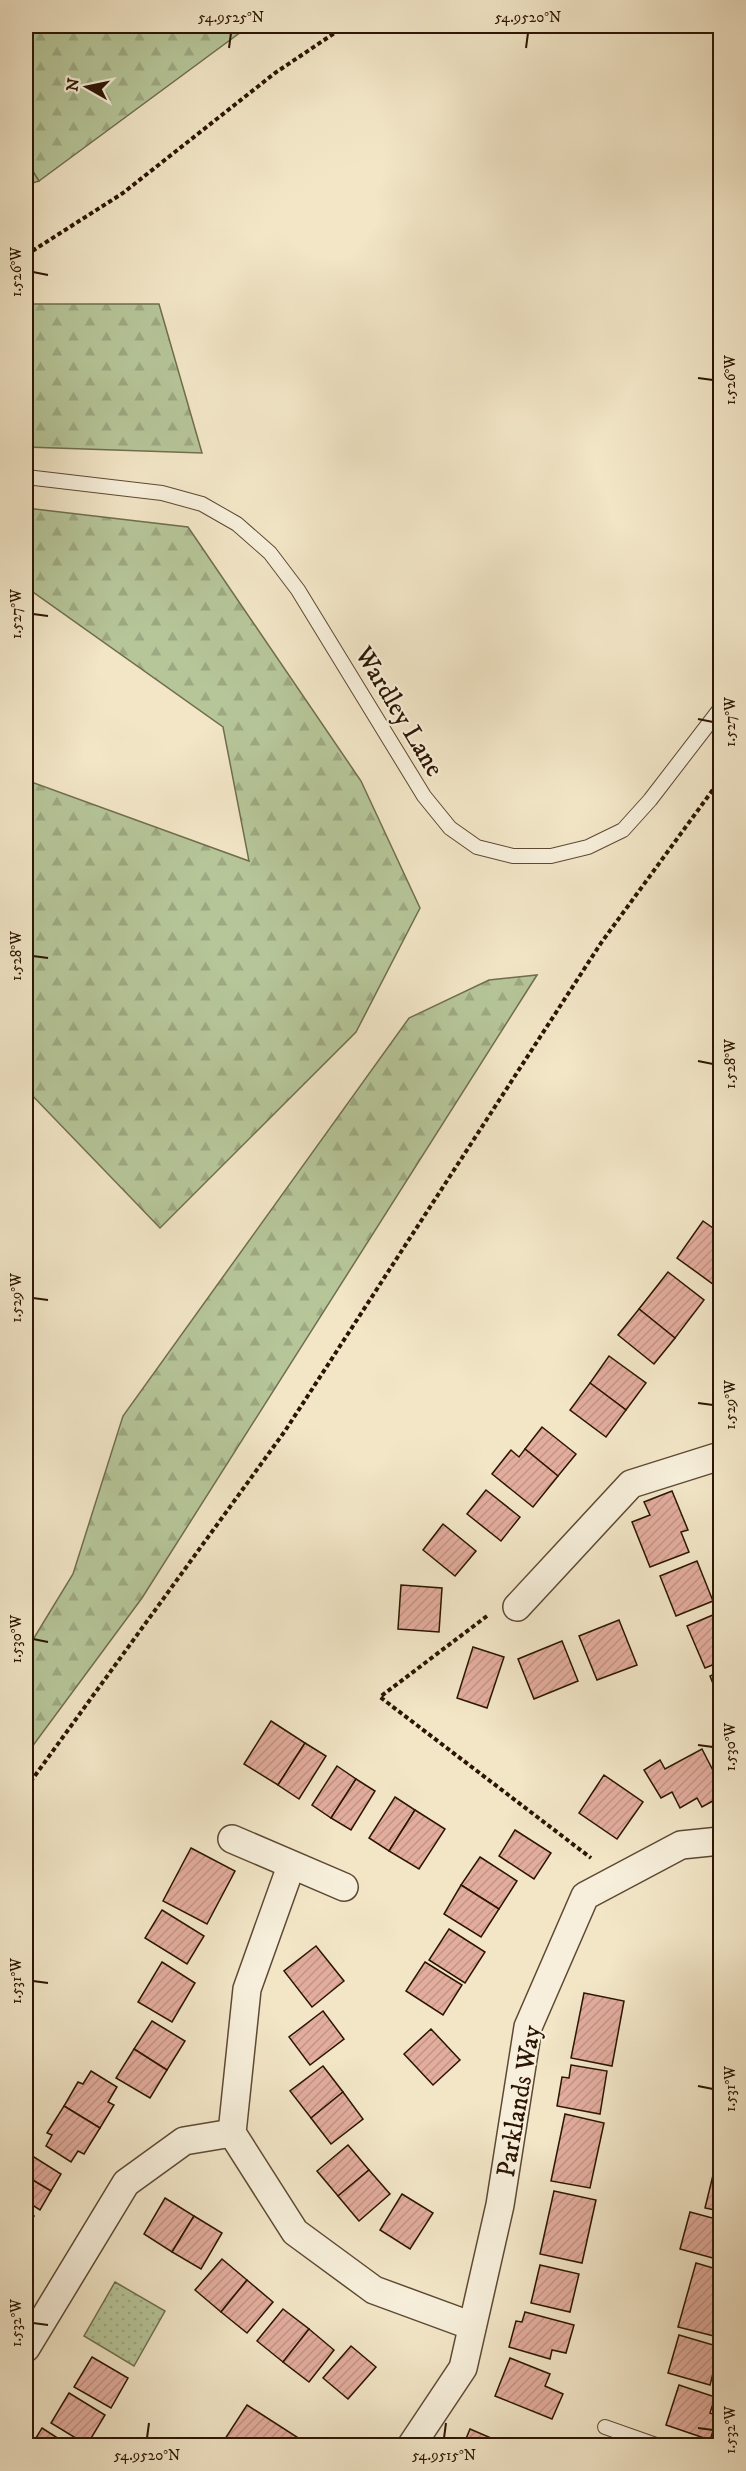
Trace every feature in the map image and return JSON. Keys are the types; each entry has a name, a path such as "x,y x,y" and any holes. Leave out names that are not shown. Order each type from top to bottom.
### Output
{"street":[{"path":"518,1607 631,1484 720,1456"},
{"path":"232,1839 344,1887"},
{"name":"Parklands Way","path":"411,2445 463,2368 500,2205 528,2026 585,1896 681,1845 720,1841"},
{"path":"291,1866 247,1989 232,2133 295,2232 374,2290 472,2326"},
{"path":"26,2348 126,2183 184,2140 232,2133"}],"lane":[{"name":"Wardley Lane","path":"26,477 162,494 202,504 237,524 270,553 298,590 424,796 450,828 477,847 513,856 551,856 588,847 623,830 720,709"},
{"path":"605,2427 659,2445"}],"path":[{"path":"26,255 123,193 275,73 345,26"},
{"path":"26,1788 285,1431 601,942 720,780"},
{"path":"518,1607 491,1613 380,1697 618,1878"}],"green space":[{"path":"26,26 249,26 39,181 26,160"},
{"path":"26,160 39,181 26,185"},
{"path":"26,304 159,304 202,453 26,447"},
{"path":"26,508 188,527 361,781 420,908 356,1032 160,1228 26,1089 26,780 249,861 223,727 26,587"},
{"path":"537,975 142,1598 26,1755 26,1651 73,1574 123,1416 409,1018 489,980"},
{"path":"115,2282 165,2311 134,2366 84,2336"}],"building":[{"path":"703,1221 720,1233 720,1281 717,1287 677,1258"},
{"path":"668,1272 704,1300 675,1338 639,1309"},
{"path":"639,1309 675,1338 654,1364 618,1335"},
{"path":"609,1356 646,1383 626,1410 590,1383"},
{"path":"590,1383 626,1410 606,1437 570,1410"},
{"path":"542,1427 576,1454 558,1476 525,1449"},
{"path":"525,1449 558,1476 533,1507 492,1474 511,1450 519,1457"},
{"path":"486,1490 520,1517 501,1541 467,1514"},
{"path":"672,1491 688,1530 681,1532 689,1552 650,1567 632,1522 650,1515 644,1502"},
{"path":"443,1524 476,1551 455,1576 423,1550"},
{"path":"697,1561 713,1601 676,1616 660,1576"},
{"path":"401,1585 442,1588 439,1632 398,1629"},
{"path":"720,1612 720,1662 705,1668 687,1626"},
{"path":"619,1620 637,1665 597,1680 579,1636"},
{"path":"562,1641 578,1681 534,1699 518,1659"},
{"path":"473,1647 504,1657 487,1708 457,1698"},
{"path":"720,1671 720,1701 710,1676"},
{"path":"271,1721 305,1743 278,1785 244,1764"},
{"path":"305,1743 326,1756 299,1799 278,1785"},
{"path":"702,1749 720,1784 720,1797 702,1807 697,1798 680,1808 672,1792 661,1798 644,1770 660,1760 665,1769"},
{"path":"337,1766 356,1779 331,1818 312,1805"},
{"path":"604,1775 643,1802 617,1839 579,1813"},
{"path":"356,1779 375,1791 351,1830 331,1818"},
{"path":"395,1797 415,1810 389,1851 369,1838"},
{"path":"415,1810 445,1829 419,1869 389,1851"},
{"path":"515,1830 551,1853 534,1879 499,1856"},
{"path":"191,1848 235,1871 207,1924 163,1901"},
{"path":"480,1857 517,1881 499,1909 461,1885"},
{"path":"461,1885 499,1909 481,1937 444,1914"},
{"path":"162,1910 204,1936 187,1964 145,1938"},
{"path":"449,1929 485,1952 465,1983 429,1960"},
{"path":"316,1946 344,1981 312,2007 284,1971"},
{"path":"162,1962 195,1983 172,2022 138,2002"},
{"path":"425,1962 462,1985 443,2015 406,1991"},
{"path":"584,1993 624,2001 612,2066 571,2058"},
{"path":"323,2011 344,2039 310,2065 289,2037"},
{"path":"152,2021 185,2041 167,2070 134,2049"},
{"path":"431,2029 460,2060 433,2085 404,2054"},
{"path":"134,2049 167,2070 150,2098 116,2078"},
{"path":"571,2065 607,2071 600,2114 557,2106 562,2077 569,2078"},
{"path":"323,2066 343,2092 311,2118 290,2091"},
{"path":"91,2071 117,2087 108,2102 114,2105 100,2128 64,2106 78,2082 83,2084"},
{"path":"720,2088 720,2111 716,2110"},
{"path":"343,2092 363,2119 331,2144 311,2118"},
{"path":"64,2106 100,2128 84,2154 78,2151 71,2162 46,2146 52,2135 47,2133"},
{"path":"565,2114 604,2123 590,2188 551,2181"},
{"path":"720,2141 720,2158 716,2157"},
{"path":"348,2145 369,2170 338,2196 317,2171"},
{"path":"26,2152 61,2174 51,2191 26,2176"},
{"path":"715,2167 720,2168 720,2211 705,2208"},
{"path":"369,2170 390,2194 359,2221 338,2196"},
{"path":"26,2176 51,2191 40,2210 26,2201"},
{"path":"554,2191 596,2200 582,2263 540,2254"},
{"path":"402,2194 433,2213 410,2249 380,2230"},
{"path":"165,2198 194,2216 172,2252 144,2234"},
{"path":"26,2211 34,2216 26,2229"},
{"path":"690,2212 720,2220 720,2260 680,2249"},
{"path":"194,2216 222,2233 201,2269 172,2252"},
{"path":"222,2259 247,2280 221,2312 195,2290"},
{"path":"696,2263 720,2270 718,2337 678,2327"},
{"path":"540,2265 579,2274 570,2312 531,2303"},
{"path":"247,2280 273,2302 247,2333 221,2312"},
{"path":"283,2309 309,2329 283,2362 257,2341"},
{"path":"525,2312 574,2325 566,2353 552,2350 550,2359 509,2347 516,2321 522,2322"},
{"path":"309,2329 334,2350 309,2382 283,2362"},
{"path":"679,2335 720,2347 710,2385 668,2373"},
{"path":"351,2346 376,2367 348,2399 323,2378"},
{"path":"92,2357 128,2378 111,2408 74,2387"},
{"path":"510,2358 550,2374 545,2386 563,2394 552,2419 495,2396"},
{"path":"679,2385 715,2397 710,2413 718,2416 710,2440 666,2425"},
{"path":"69,2393 105,2415 87,2445 51,2423"},
{"path":"247,2405 300,2439 296,2446 221,2445"},
{"path":"42,2428 70,2446 31,2446"},
{"path":"470,2429 505,2444 505,2446 463,2446"}]}
